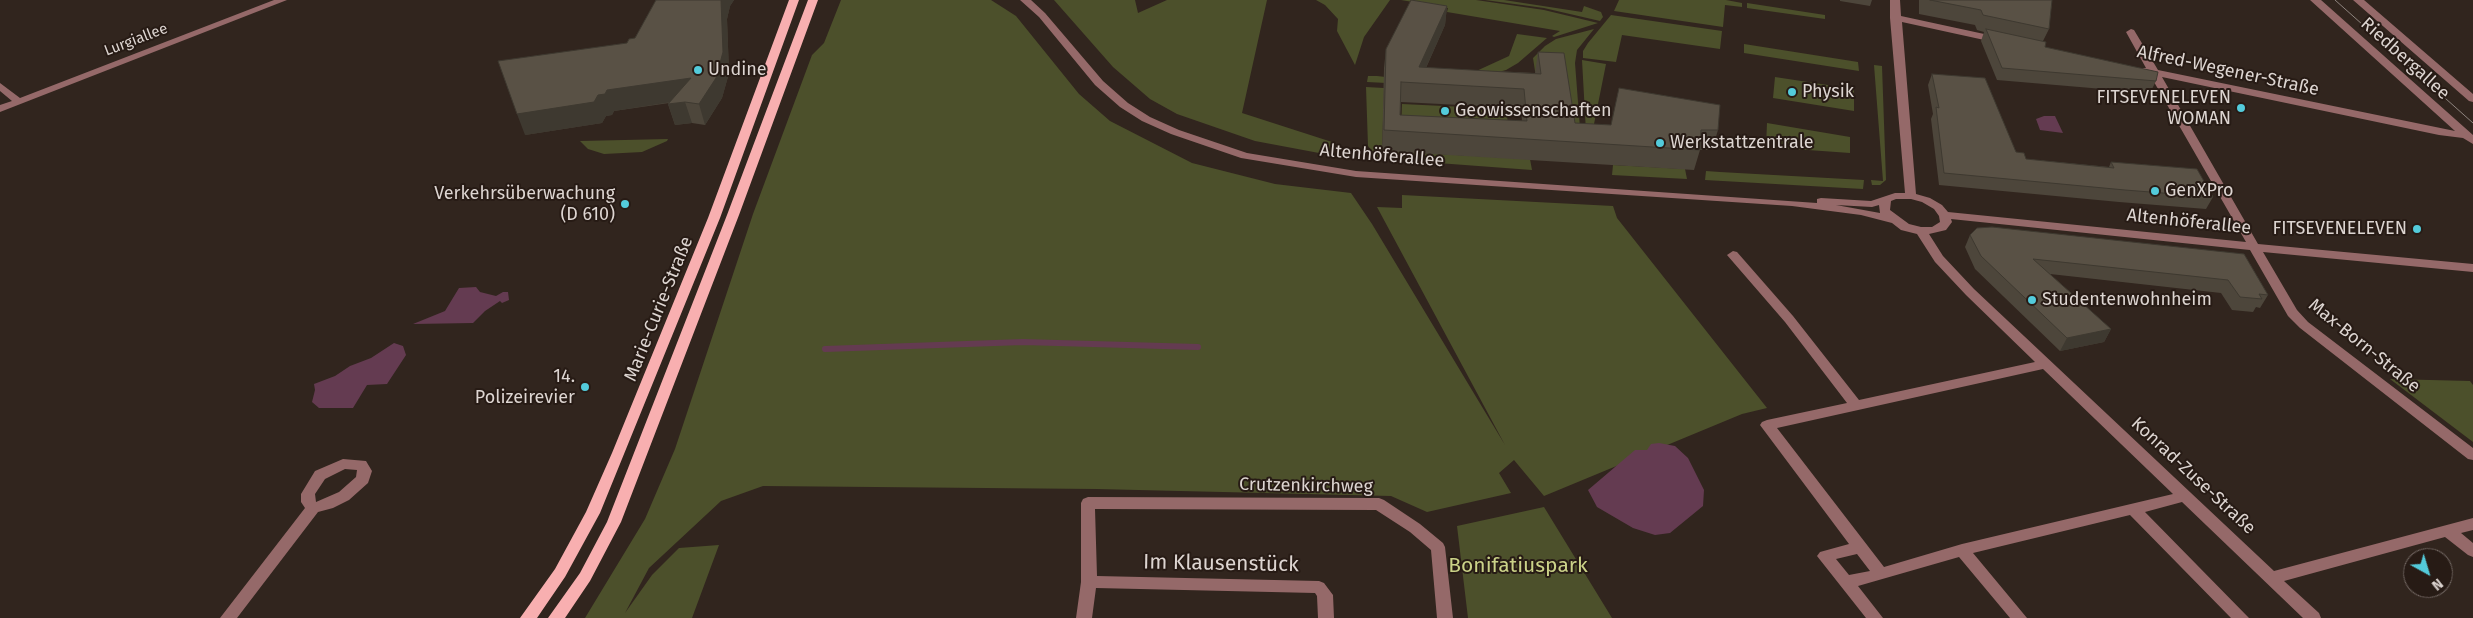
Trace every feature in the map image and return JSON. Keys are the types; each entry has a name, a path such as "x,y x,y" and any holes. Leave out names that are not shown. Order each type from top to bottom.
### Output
{"main road":[{"name":"Marie-Curie-Straße","path":"528,618 560,573 588,522 619,453 714,218 794,0"},
{"name":"Marie-Curie-Straße","path":"556,618 585,577 614,522 734,215 813,0"}],"street":[{"name":"Lurgiallee","path":"0,109 282,0"},
{"name":"Altenhöferallee","path":"1025,0 1042,15 1099,83 1124,105 1175,132 1245,156 1356,174 1792,202 1861,212 1892,220 1905,227 1922,231"},
{"path":"1895,0 1911,196"},
{"name":"Riedbergallee","path":"2315,0 2469,138"},
{"name":"Riedbergallee","path":"2358,0 2473,99"},
{"path":"1895,18 2010,42"},
{"name":"Max-Born-Straße","path":"2131,32 2292,313 2304,325 2473,455"},
{"name":"Alfred-Wegener-Straße","path":"2135,68 2469,138"},
{"path":"2455,83 2473,86"},
{"path":"0,86 19,102"},
{"name":"Altenhöferallee","path":"1792,202 1824,201 1872,204 1895,196 1911,196 1933,203 1946,215 2428,265 2473,268"},
{"path":"1885,201 1884,210 1892,220"},
{"path":"1922,231 1942,227 1946,222 1946,215"},
{"name":"Konrad-Zuse-Straße","path":"1922,231 1938,259 2045,364 2314,618"},
{"path":"1733,255 1789,319 1856,406"},
{"name":"Altenhöferallee","path":"2428,265 2473,276"},
{"path":"1881,574 1766,425 2045,364"},
{"path":"1847,582 1962,550 2186,496"},
{"name":"Crutzenkirchweg","path":"1089,582 1088,503 1379,504 1415,528 1438,547 1445,618"},
{"path":"228,618 313,508"},
{"path":"2133,509 2241,618"},
{"path":"2272,578 2473,524"},
{"path":"2449,532 2473,551"},
{"path":"1860,547 1825,556 1875,618"},
{"path":"1962,550 2019,618"},
{"path":"1084,618 1089,582"},
{"name":"Im Klausenstück","path":"1089,582 1319,587 1325,595 1326,618"}],"green space":[{"path":"841,0 991,0 1016,16 1079,94 1110,121 1192,163 1275,184 1351,193 1372,224 1505,445 1377,207 1402,208 1402,195 1613,206 1617,218 1767,408 1742,414 1544,496 1514,460 1499,473 1511,493 1427,512 1391,496 1096,489 763,486 721,501 649,568 625,613 652,575 679,548 719,545 692,618 585,618 645,519 675,449 753,214 812,55 824,43"},
{"path":"1054,0 1135,0 1138,13 1167,0 1267,0 1242,113 1332,142 1332,150 1319,153 1255,141 1177,114 1150,99 1113,67"},
{"path":"1316,0 1390,0 1364,37 1355,65 1337,31 1338,19 1325,5"},
{"path":"1401,0 1476,0 1544,10 1598,23 1554,37 1552,36 1560,31 1447,12 1448,8"},
{"path":"1485,0 1504,0 1582,12 1584,6 1601,12 1603,17 1600,21 1544,8"},
{"path":"1619,0 1726,0 1742,3 1742,7 1725,5 1723,27 1614,11"},
{"path":"1747,3 1825,15 1825,19 1747,8"},
{"path":"1611,15 1722,31 1720,49 1622,35 1616,62 1583,58 1583,51 1588,43"},
{"path":"1594,29 1577,50 1575,63 1581,141 1535,71 1533,58 1545,46 1556,39"},
{"path":"1517,34 1547,38 1518,63 1506,70 1447,86 1367,82 1368,76 1377,76 1448,84 1509,56"},
{"path":"1744,44 1858,62 1859,71 1744,53"},
{"path":"1582,60 1606,64 1590,144 1586,132"},
{"path":"1874,65 1882,66 1886,180 1880,185 1872,185 1871,180 1883,181"},
{"path":"1775,77 1854,89 1854,111 1773,98"},
{"path":"1366,87 1384,88 1382,151 1530,159 1532,170 1377,157 1368,146"},
{"path":"1402,104 1506,109 1510,138 1401,132"},
{"path":"1767,123 1850,137 1850,153 1766,147"},
{"path":"668,139 642,152 604,154 588,149 580,141"},
{"path":"1613,165 1685,169 1687,179 1612,175"},
{"path":"1706,171 1864,180 1863,189 1705,180"},
{"path":"2390,379 2470,381 2473,385 2473,442"},
{"name":"Bonifatiuspark","path":"1544,507 1612,618 1468,618 1457,526"}],"shaded area":[{"path":"2044,116 2055,116 2063,133 2040,130 2036,119"},
{"path":"476,287 480,292 496,296 503,292 508,292 509,300 502,303 500,301 485,311 473,323 413,324 445,311 459,288"},
{"path":"394,343 403,346 406,355 387,384 367,385 353,408 319,408 312,402 315,390 314,384 371,358"},
{"path":"1659,443 1675,446 1688,458 1704,490 1703,506 1670,533 1655,535 1633,528 1597,507 1588,490 1635,450 1647,450 1651,444"}],"building":[{"path":"656,0 721,0 723,52 716,78 699,104 685,102 668,104 691,78 607,90 605,94 598,95 594,102 517,114 498,61 627,43 629,39 635,38"},
{"path":"1411,0 1447,6 1419,67 1541,74 1538,52 1564,53 1575,123 1611,125 1619,88 1720,105 1718,130 1701,130 1700,150 1384,130 1386,49","holes":["1401,82 1524,89 1527,121 1400,115"]},
{"path":"1930,0 2052,0 2049,29 1983,15 1981,10"},
{"path":"1986,29 2046,42 2045,47 2158,72 2156,81 2002,68"},
{"path":"1932,74 1985,78 2016,152 2024,153 2026,159 2114,168 2111,162 2197,169 2213,197 1944,173 1936,107 1939,108"},
{"path":"1992,227 2244,254 2268,295 2259,294 2262,299 2240,297 2228,280 2033,259 2111,329 2067,338 1981,256 1970,235 1977,228"}],"waterway":[{"path":"825,349 1023,342 1198,347"}],"tram line":[{"path":"2335,0 2473,123"}],"place":[{"name":"Undine","path":"698,70"},
{"name":"Physik","path":"1792,92"},
{"name":"FITSEVENELEVEN WOMAN","path":"2241,108"},
{"name":"Geowissenschaften","path":"1445,111"},
{"name":"Werkstattzentrale","path":"1660,143"},
{"name":"GenXPro","path":"2155,191"},
{"name":"Verkehrsüberwachung (D 610)","path":"625,204"},
{"name":"FITSEVENELEVEN","path":"2417,229"},
{"name":"Studentenwohnheim","path":"2032,300"},
{"name":"14. Polizeirevier","path":"585,387"}]}
